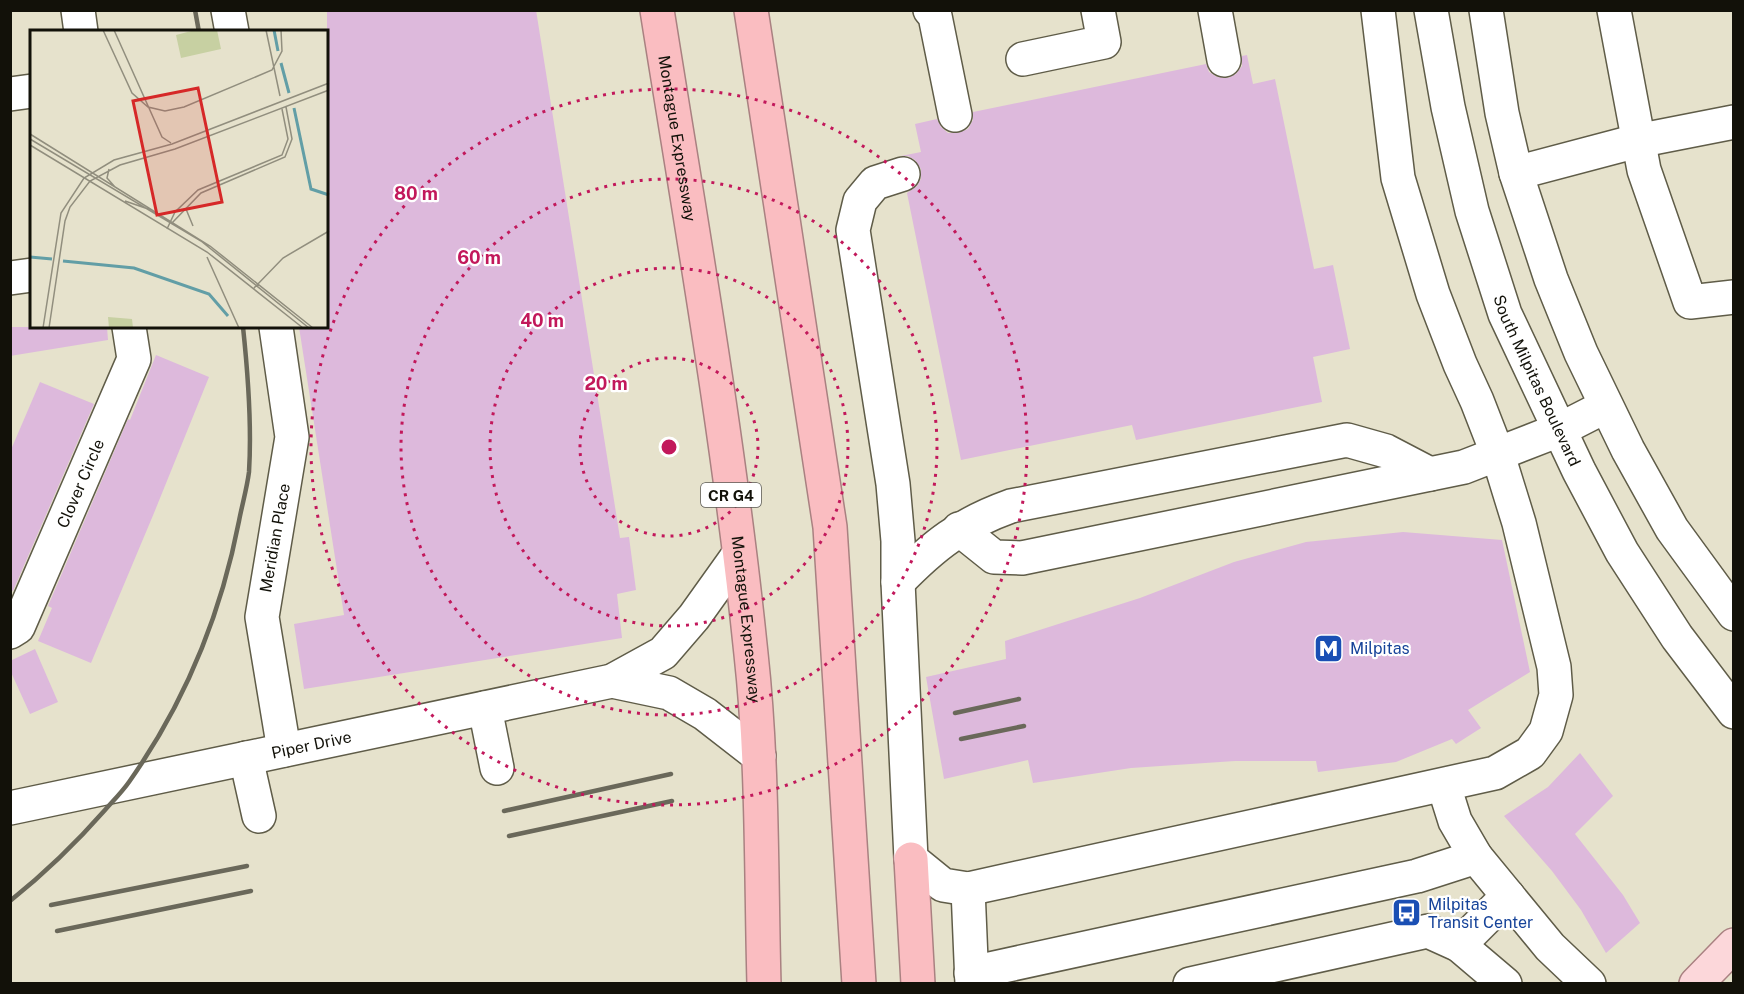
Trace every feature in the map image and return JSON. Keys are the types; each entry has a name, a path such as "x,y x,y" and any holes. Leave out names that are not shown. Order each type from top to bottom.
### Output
{"highway":[{"name":"Montague Expressway","path":"657,10 714,366 752,656 759,756 764,984"},
{"path":"751,10 830,527 859,984"},
{"path":"911,859 918,984"}],"main road":[{"path":"1696,984 1734,945"}],"street":[{"path":"78,10 81,30"},
{"path":"228,10 232,30"},
{"path":"930,10 935,16 955,116"},
{"path":"1023,59 1104,42 1098,10"},
{"path":"1215,10 1224,60"},
{"path":"903,174 875,183 860,201 853,230 892,484 898,541 911,859 943,885 968,889 1495,773 1530,753 1546,731 1556,695 1554,667 1519,523 1498,455 1433,294 1398,178 1378,10"},
{"name":"South Milpitas Boulevard","path":"1431,10 1448,107 1472,211 1505,314 1559,430 1622,552 1677,637 1734,711"},
{"path":"1486,10 1500,102 1516,173 1551,279 1606,406 1672,529 1734,614"},
{"path":"1614,10 1644,170 1690,302 1734,297"},
{"path":"10,94 30,91"},
{"path":"1516,173 1637,141 1734,122"},
{"path":"10,278 30,275"},
{"name":"Clover Circle","path":"10,632 18,627 134,359 129,328"},
{"name":"Meridian Place","path":"276,328 292,437 262,617 284,750"},
{"path":"959,529 994,557 1022,558 1464,467 1559,430 1606,406"},
{"path":"898,582 926,553 959,529 1011,506 1347,440 1386,451 1430,474"},
{"name":"Piper Drive","path":"10,808 612,681 663,653 694,617 739,554"},
{"name":"Piper Drive","path":"612,681 669,693 705,714 759,756"},
{"path":"485,708 498,768"},
{"path":"246,758 259,816"},
{"path":"1444,786 1455,821 1476,857 1550,947 1589,984"},
{"path":"968,889 972,979 1417,876 1476,857"},
{"path":"1459,945 1508,896"},
{"path":"1190,984 1428,932 1459,945 1504,984"}],"building":[{"path":"327,10 536,10 620,538 629,537 636,590 617,594 622,638 304,689 294,624 344,615 299,328 328,328"},
{"path":"1247,55 1253,84 1275,79 1314,269 1333,265 1350,349 1313,357 1322,402 1136,440 1132,425 961,460 907,193 917,186 921,179 921,169 915,160 908,156 901,156 921,152 915,124 937,119 948,133 958,133 968,129 973,120 973,112 1206,64 1209,72 1217,77 1228,78 1236,74 1242,66 1242,56"},
{"path":"10,327 107,328 108,340 10,356"},
{"path":"156,355 209,377 91,663 38,641 52,608 48,606 128,419 130,420"},
{"path":"40,382 94,404 13,591 10,590 10,452"},
{"path":"1403,532 1502,540 1530,672 1468,710 1481,728 1456,744 1452,739 1396,762 1318,772 1316,761 1235,761 1131,768 1033,783 1028,760 944,779 926,677 1006,659 1005,641 1140,598 1234,562 1306,542"},
{"path":"35,649 58,702 30,714 10,670 10,661"},
{"path":"1580,753 1613,796 1575,834 1623,895 1640,923 1606,953 1581,910 1552,871 1504,816 1548,787"}],"railway":[{"path":"195,10 199,30"},
{"path":"10,901 36,880 71,846 126,786 167,721 198,657 222,590 249,472 249,399 243,328"},
{"path":"955,713 1019,699"},
{"path":"961,739 1024,726"},
{"path":"504,811 671,774"},
{"path":"509,836 672,801"},
{"path":"51,905 247,866"},
{"path":"57,931 251,891"}],"place":[{"name":"Milpitas","path":"1329,648"},
{"name":"Milpitas Transit Center","path":"1407,913"}]}
